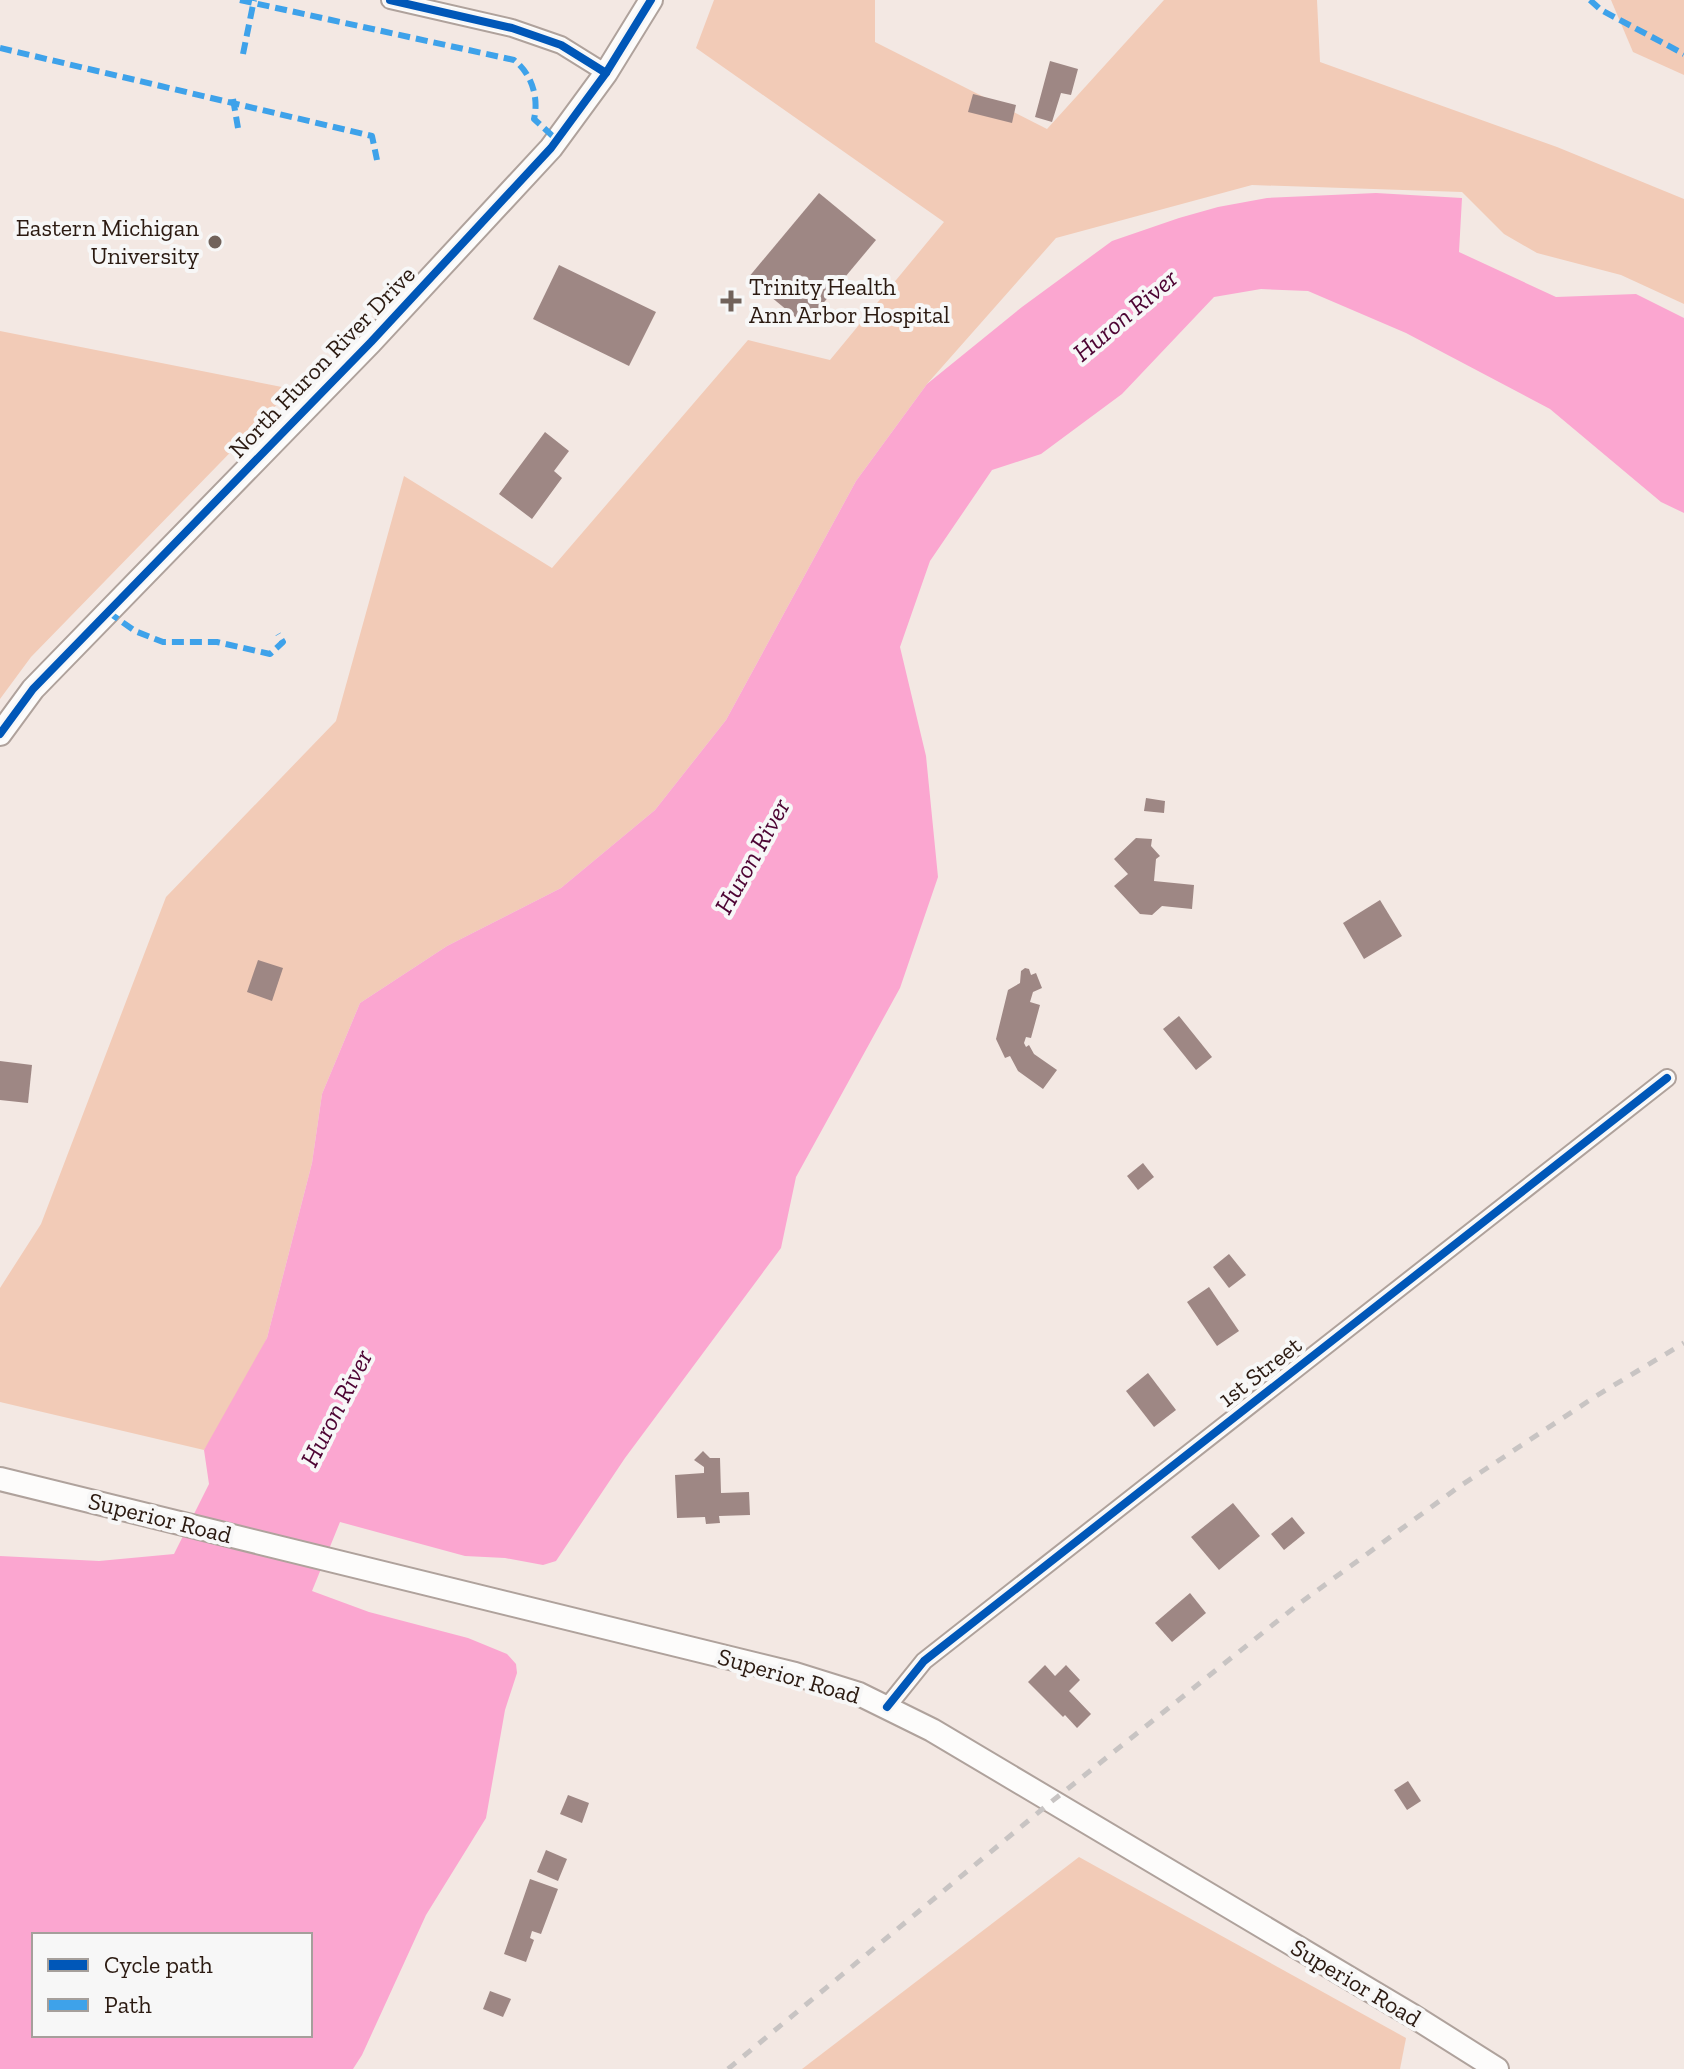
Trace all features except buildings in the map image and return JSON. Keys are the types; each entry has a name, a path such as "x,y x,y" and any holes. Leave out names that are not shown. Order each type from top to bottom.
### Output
{"main road":[{"name":"North Huron River Drive","path":"0,734 33,689 371,342 534,166 606,73 651,0"},
{"name":"Superior Road","path":"0,1479 795,1674 859,1694 965,1750 1497,2069"}],"street":[{"path":"390,0 537,36 561,45 606,73"},
{"name":"1st Street","path":"887,1707 924,1661 1667,1078"}],"shaded area":[{"path":"714,0 875,0 875,42 1047,129 1164,0 1317,0 1320,62 1557,147 1684,199 1684,304 1621,275 1537,253 1504,234 1462,192 1252,185 1056,238 927,384 856,481 726,720 655,810 561,888 447,946 360,1003 322,1094 312,1163 267,1338 233,1409 204,1450 0,1402 0,1288 41,1224 166,897 336,721 404,476 552,568 748,340 830,360 944,222 696,48"},
{"path":"1611,0 1684,0 1684,75 1633,52"},
{"path":"0,331 292,389 31,657 0,699"},
{"path":"1079,1857 1406,2038 1400,2069 802,2069"}],"water":[{"name":"Huron River","path":"1376,193 1462,198 1459,252 1556,297 1636,294 1684,318 1684,513 1661,502 1550,409 1406,333 1308,291 1261,289 1214,297 1122,394 1041,454 992,470 930,561 900,647 926,756 938,877 900,988 796,1177 781,1248 625,1458 556,1561 543,1565 505,1558 465,1556 340,1522 312,1591 369,1612 468,1638 507,1654 516,1664 517,1673 505,1710 486,1818 426,1915 362,2055 353,2069 0,2069 0,1556 99,1561 174,1554 209,1484 204,1450 267,1338 312,1163 322,1094 360,1003 447,946 561,888 655,810 726,720 856,481 927,384 1022,307 1112,241 1218,207 1267,198"}],"railway":[{"path":"728,2069 1051,1802 1300,1603 1460,1486 1596,1396 1684,1343"}],"marked path":[{"path":"240,0 514,60 533,87 536,103 534,119 557,140"},
{"path":"243,54 254,0"},
{"path":"1590,0 1601,10 1684,54"},
{"path":"0,48 372,136 377,160"},
{"path":"233,99 238,128"},
{"path":"108,612 135,631 163,642 217,642 270,654 283,642 278,634"}],"cycle path":[{"path":"390,0 512,28 561,45 606,73"},
{"path":"0,734 33,689 371,342 551,148 606,73 651,0"},
{"path":"887,1707 924,1661 1667,1078"}],"place":[{"name":"Eastern Michigan University","path":"215,242"},
{"name":"Trinity Health Ann Arbor Hospital","path":"731,301"}]}
